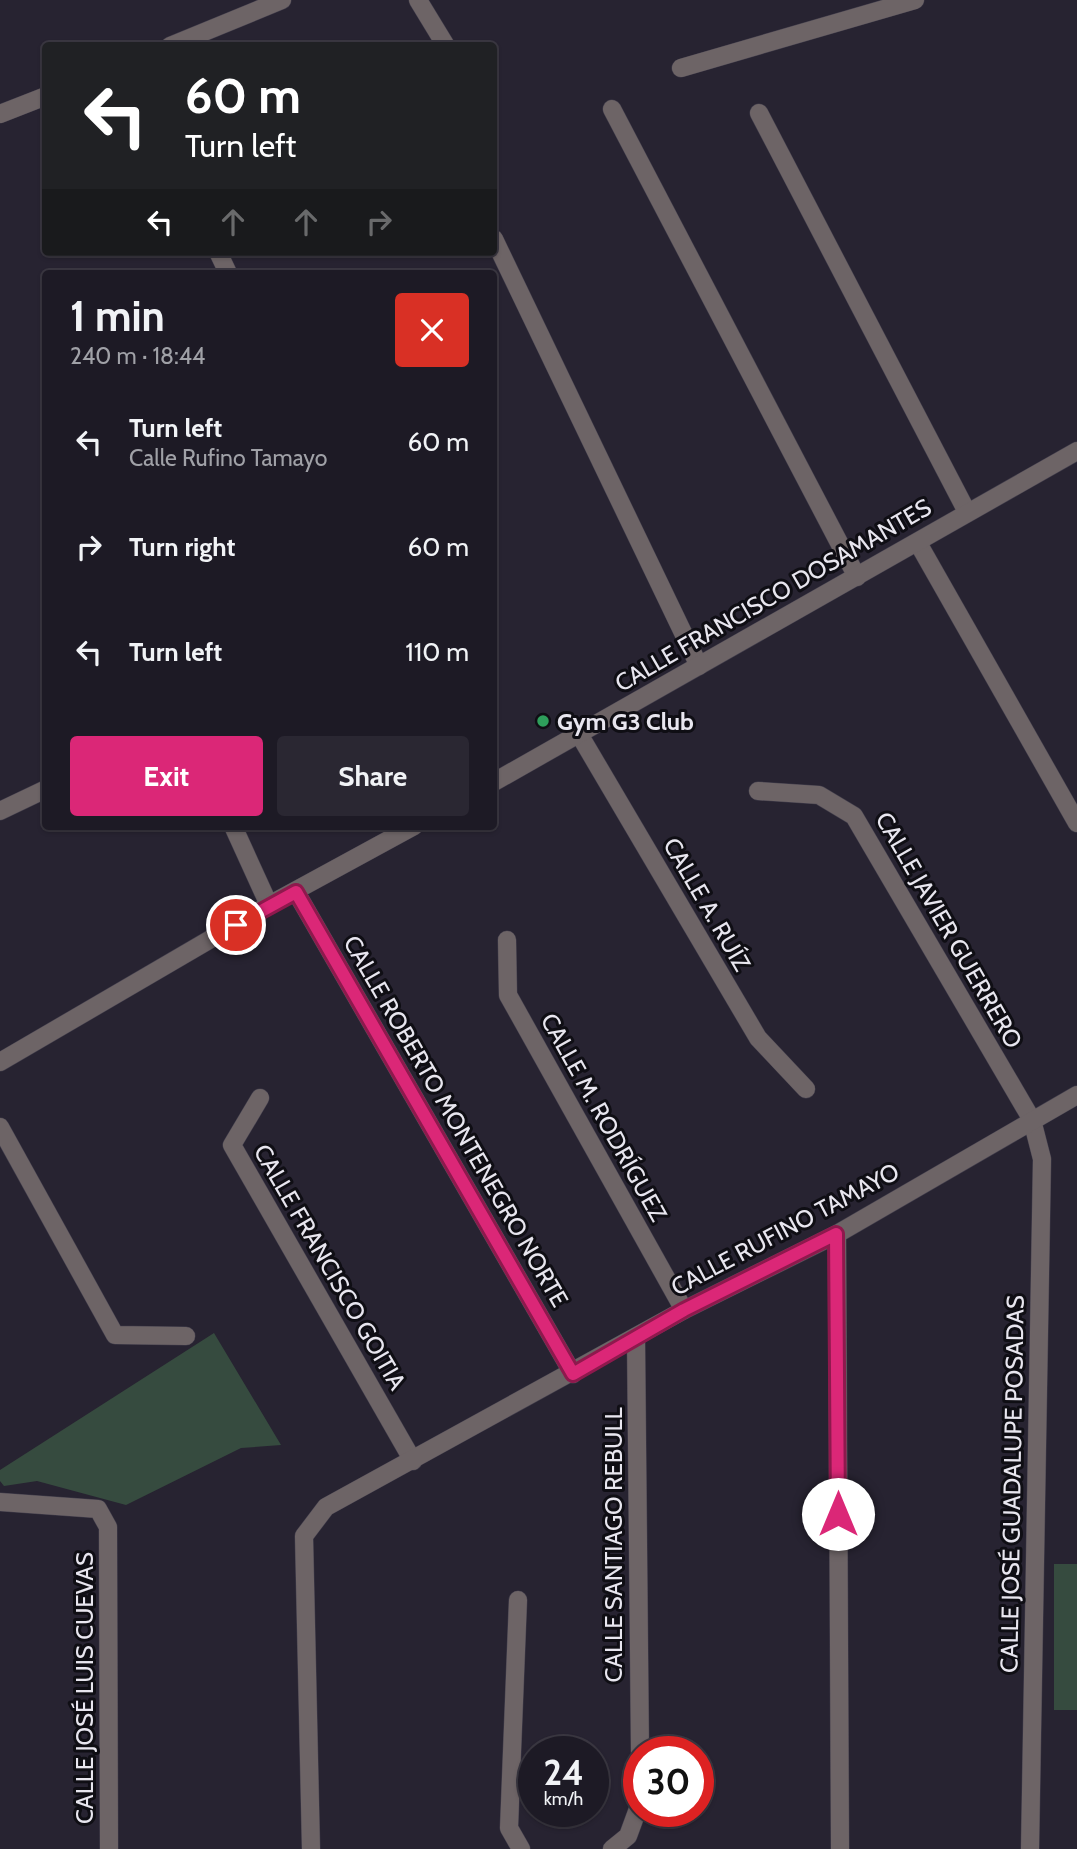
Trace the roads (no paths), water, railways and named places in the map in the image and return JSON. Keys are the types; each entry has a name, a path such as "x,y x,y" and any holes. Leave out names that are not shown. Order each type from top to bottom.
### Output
{"street":[{"path":"180,42 282,0"},
{"path":"418,0 444,42"},
{"path":"681,68 915,0"},
{"path":"0,114 42,98"},
{"path":"612,108 857,577"},
{"path":"759,113 967,512"},
{"path":"497,245 699,666"},
{"name":"CALLE FRANCISCO DOSAMANTES","path":"497,780 1077,451"},
{"path":"918,543 1077,823"},
{"name":"CALLE A. RUÍZ","path":"579,734 758,1038 806,1089"},
{"path":"0,811 42,791"},
{"name":"CALLE JAVIER GUERRERO","path":"758,791 819,795 854,816 1032,1120"},
{"path":"235,830 269,905"},
{"path":"0,1062 269,905 407,830"},
{"name":"CALLE ROBERTO MONTENEGRO NORTE","path":"296,892 573,1374"},
{"name":"CALLE M. RODRÍGUEZ","path":"507,940 509,995 684,1310"},
{"name":"CALLE RUFINO TAMAYO","path":"311,1849 303,1536 326,1507 573,1374 684,1310 836,1234 1077,1095"},
{"name":"CALLE FRANCISCO GOITIA","path":"260,1098 232,1145 413,1461"},
{"name":"CALLE JOSÉ GUADALUPE POSADAS","path":"1030,1849 1042,1159 1032,1120"},
{"path":"0,1127 115,1335 186,1336"},
{"path":"836,1234 840,1849"},
{"name":"CALLE SANTIAGO REBULL","path":"636,1337 640,1736"},
{"name":"CALLE JOSÉ LUIS CUEVAS","path":"0,1502 98,1509 108,1527 110,1849"},
{"path":"518,1600 509,1828 521,1849"},
{"path":"612,1849 628,1836 631,1827"}],"place":[{"name":"Gym G3 Club","path":"543,721"}]}
